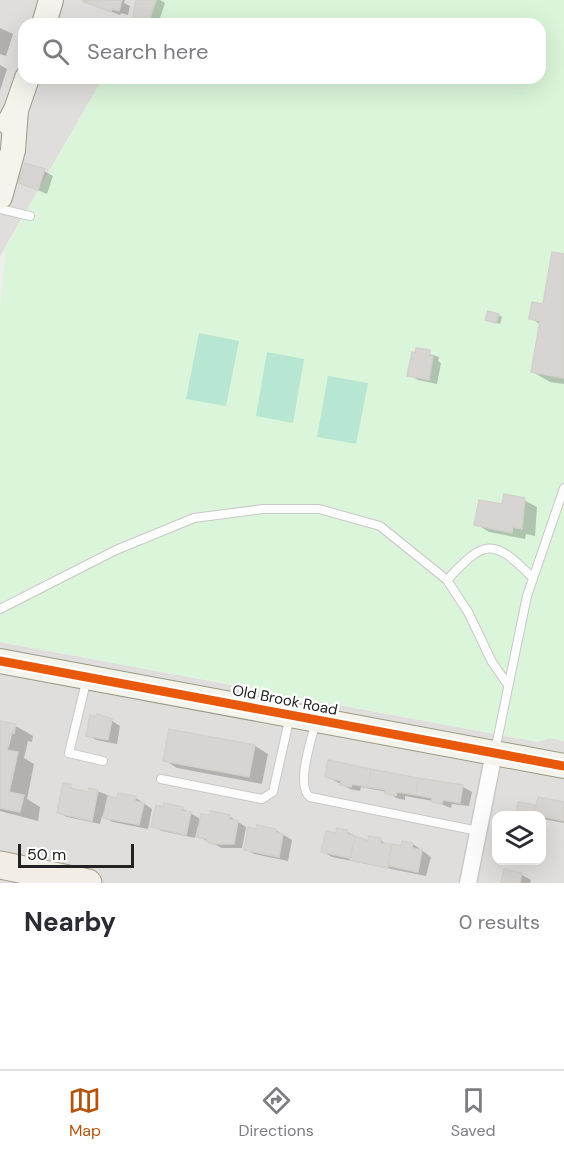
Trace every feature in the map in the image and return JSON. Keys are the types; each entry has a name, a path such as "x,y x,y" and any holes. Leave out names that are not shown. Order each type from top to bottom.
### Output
{"main road":[{"path":"0,865 88,883"}],"street":[{"path":"46,18 51,0"},
{"path":"0,138 16,110 25,84"},
{"path":"0,197 13,150 16,110"},
{"name":"Old Brook Road","path":"0,661 564,766"},
{"path":"468,883 494,753"}],"lane":[{"path":"0,209 30,216"},
{"path":"494,753 532,577 564,488"},
{"path":"0,609 116,550 194,518 263,508 318,509 381,526 447,580 468,612 492,662 508,685"},
{"path":"447,580 469,557 492,548 508,553 532,577"},
{"path":"87,678 69,753 103,761"},
{"path":"161,779 262,799 273,792 290,716"},
{"path":"316,721 303,783 305,794 310,797 478,831"}],"shaded area":[{"path":"0,0 149,0 138,18 18,18 18,84 100,84 0,256"},
{"path":"0,642 538,742 549,738 564,741 564,883 0,883"}],"green space":[{"path":"149,0 564,0 564,741 549,738 538,742 0,642 0,307 6,247 100,84 546,84 546,18 138,18"},
{"path":"199,333 239,341 226,406 186,399"},
{"path":"267,352 304,359 293,423 256,416"},
{"path":"328,376 368,383 356,444 317,437"}],"building":[{"path":"122,0 119,11 112,9 111,12 82,1"},
{"path":"136,0 156,0 150,18 133,17"},
{"path":"25,163 45,169 38,190 18,183"},
{"path":"552,252 564,254 564,378 531,372 540,321 529,319 532,302 543,304"},
{"path":"488,311 499,314 496,323 485,320"},
{"path":"416,348 430,350 429,356 433,356 429,380 407,376 412,352 415,353"},
{"path":"504,494 525,498 522,529 513,527 512,533 474,525 479,500 502,504"},
{"path":"97,714 112,719 108,740 86,736 90,715 97,717"},
{"path":"0,721 16,724 14,733 11,732 7,750 18,752 9,792 24,795 20,812 0,808"},
{"path":"169,729 255,745 249,777 163,761"},
{"path":"328,760 371,769 368,787 352,784 351,787 340,785 341,781 325,777"},
{"path":"371,769 418,778 416,795 397,792 396,796 385,794 386,790 368,787"},
{"path":"418,778 463,785 460,803 443,800 442,804 431,802 432,798 416,795"},
{"path":"63,783 71,784 70,788 88,792 89,788 98,790 92,821 57,813"},
{"path":"118,793 136,796 135,801 144,803 139,825 103,818 108,796 117,798"},
{"path":"538,797 564,802 564,821 546,817 546,811 535,811"},
{"path":"518,802 536,805 535,811 517,811"},
{"path":"164,803 183,807 182,810 191,812 186,835 151,827 156,805 163,807"},
{"path":"211,811 230,815 229,819 238,821 234,844 212,844 206,841 207,839 197,837 201,814 210,815"},
{"path":"257,825 276,829 276,832 283,834 279,857 244,850 248,827 256,829"},
{"path":"337,828 347,830 347,834 355,836 350,858 321,852 326,831 336,833"},
{"path":"355,836 368,841 369,836 381,838 380,843 391,844 388,868 350,860"},
{"path":"402,841 413,843 412,848 422,850 418,872 389,866 392,844 401,846"},
{"path":"504,869 522,873 520,883 501,883"}],"cycle path":[{"path":"0,661 564,766"}]}
